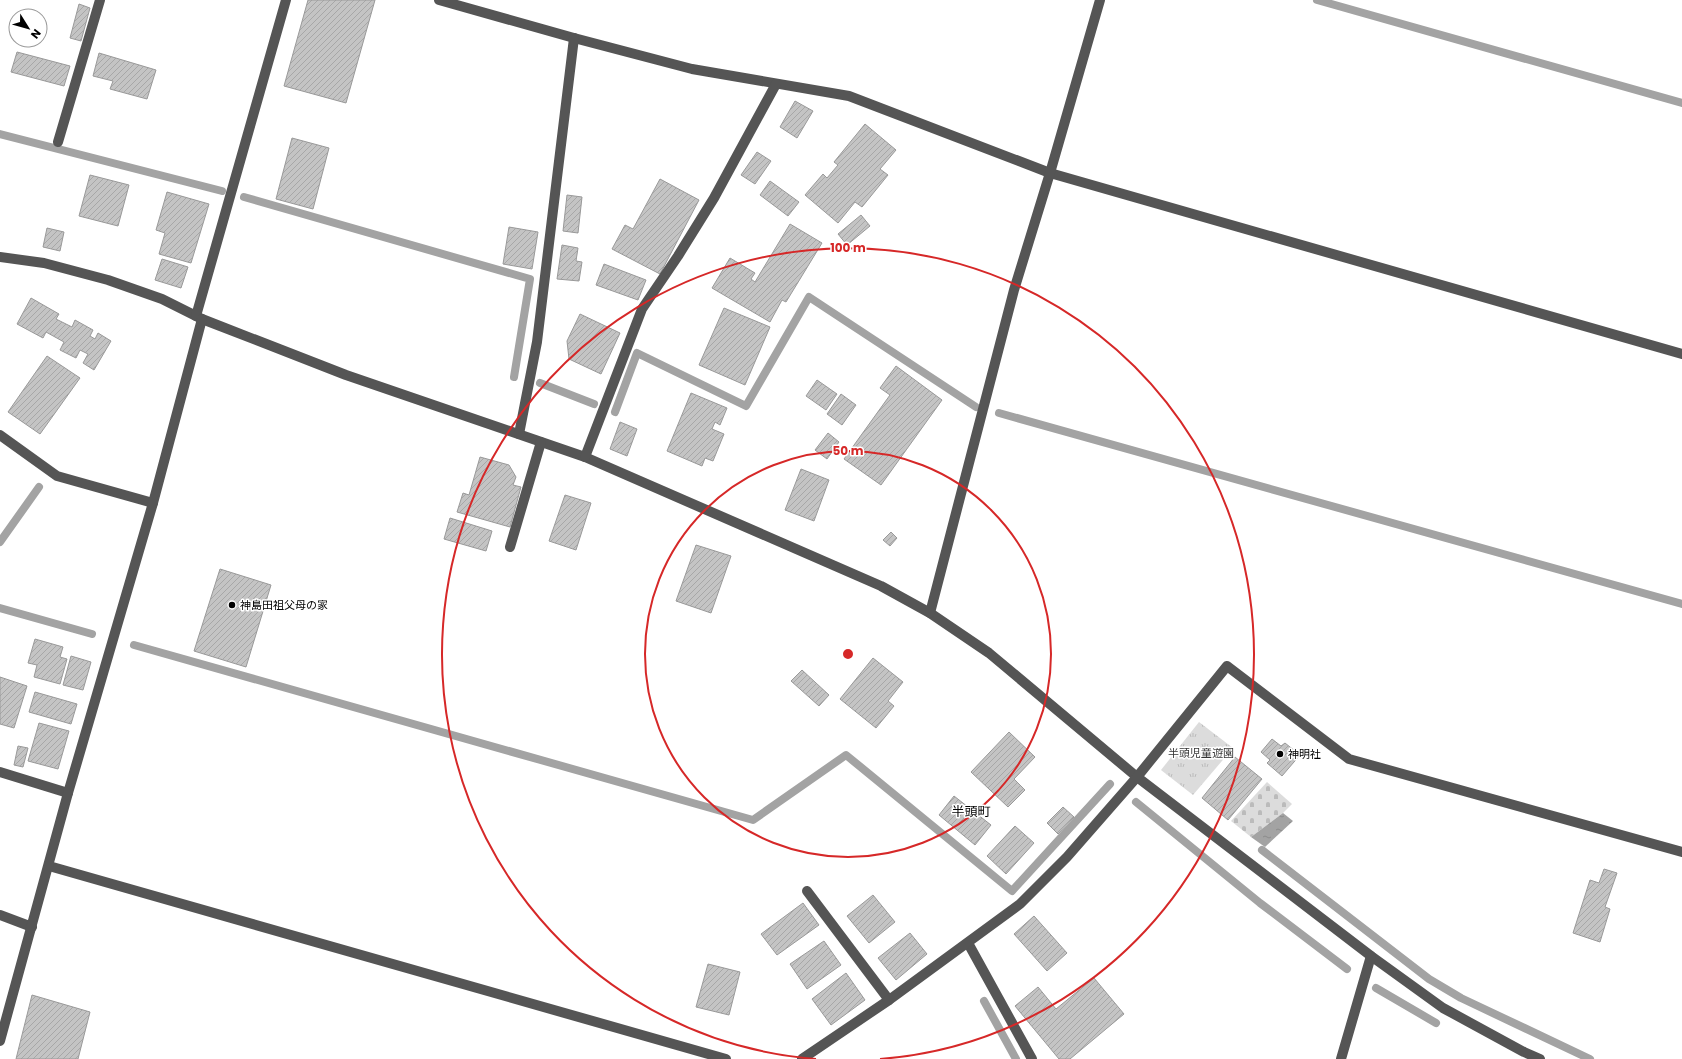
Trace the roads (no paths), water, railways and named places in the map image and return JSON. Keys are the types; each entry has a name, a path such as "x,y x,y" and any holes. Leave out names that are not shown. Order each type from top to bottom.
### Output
{"street":[{"path":"58,142 100,0"},
{"path":"0,1041 68,794 153,503 199,318 286,0"},
{"path":"439,0 692,69 849,96 1050,173 1682,354"},
{"path":"930,613 1014,290 1050,173 1100,0"},
{"path":"519,434 537,342 574,38"},
{"path":"584,457 642,310 714,198 776,84"},
{"path":"0,257 44,263 108,280 162,299 199,318 346,375 584,457 881,586 930,613 989,653 1137,777 1371,956 1443,1008 1524,1052 1540,1059"},
{"path":"0,435 58,476 153,503"},
{"path":"510,547 541,442"},
{"path":"802,1059 889,1000 1020,904 1067,857 1137,777 1227,666 1349,759 1682,852"},
{"path":"0,772 68,794"},
{"path":"49,866 726,1059"},
{"path":"807,891 889,1000"},
{"path":"0,915 32,927"},
{"path":"968,943 1032,1059"},
{"path":"1341,1059 1371,956"}],"water":[{"path":"1283,813 1293,821 1265,847 1251,837"}],"waterway":[{"path":"1317,0 1682,103"},
{"path":"0,134 222,191"},
{"path":"244,197 530,279 514,377"},
{"path":"615,412 637,353 746,406 809,297 976,407"},
{"path":"540,383 594,404"},
{"path":"999,413 1682,604"},
{"path":"0,542 39,487"},
{"path":"0,608 92,634"},
{"path":"134,645 753,820 846,755 1012,891 1110,784"},
{"path":"1136,802 1260,903 1347,969"},
{"path":"1262,850 1429,979 1461,998 1590,1059"},
{"path":"1376,988 1436,1023"},
{"path":"984,1001 1016,1059"}],"place":[{"name":"神島田祖父母の家","path":"232,605"},
{"name":"神明社","path":"1280,754"}],"district":[{"name":"半頭町","path":"971,811"}],"park label":[{"name":"半頭児童遊園","path":"1201,753"}]}
